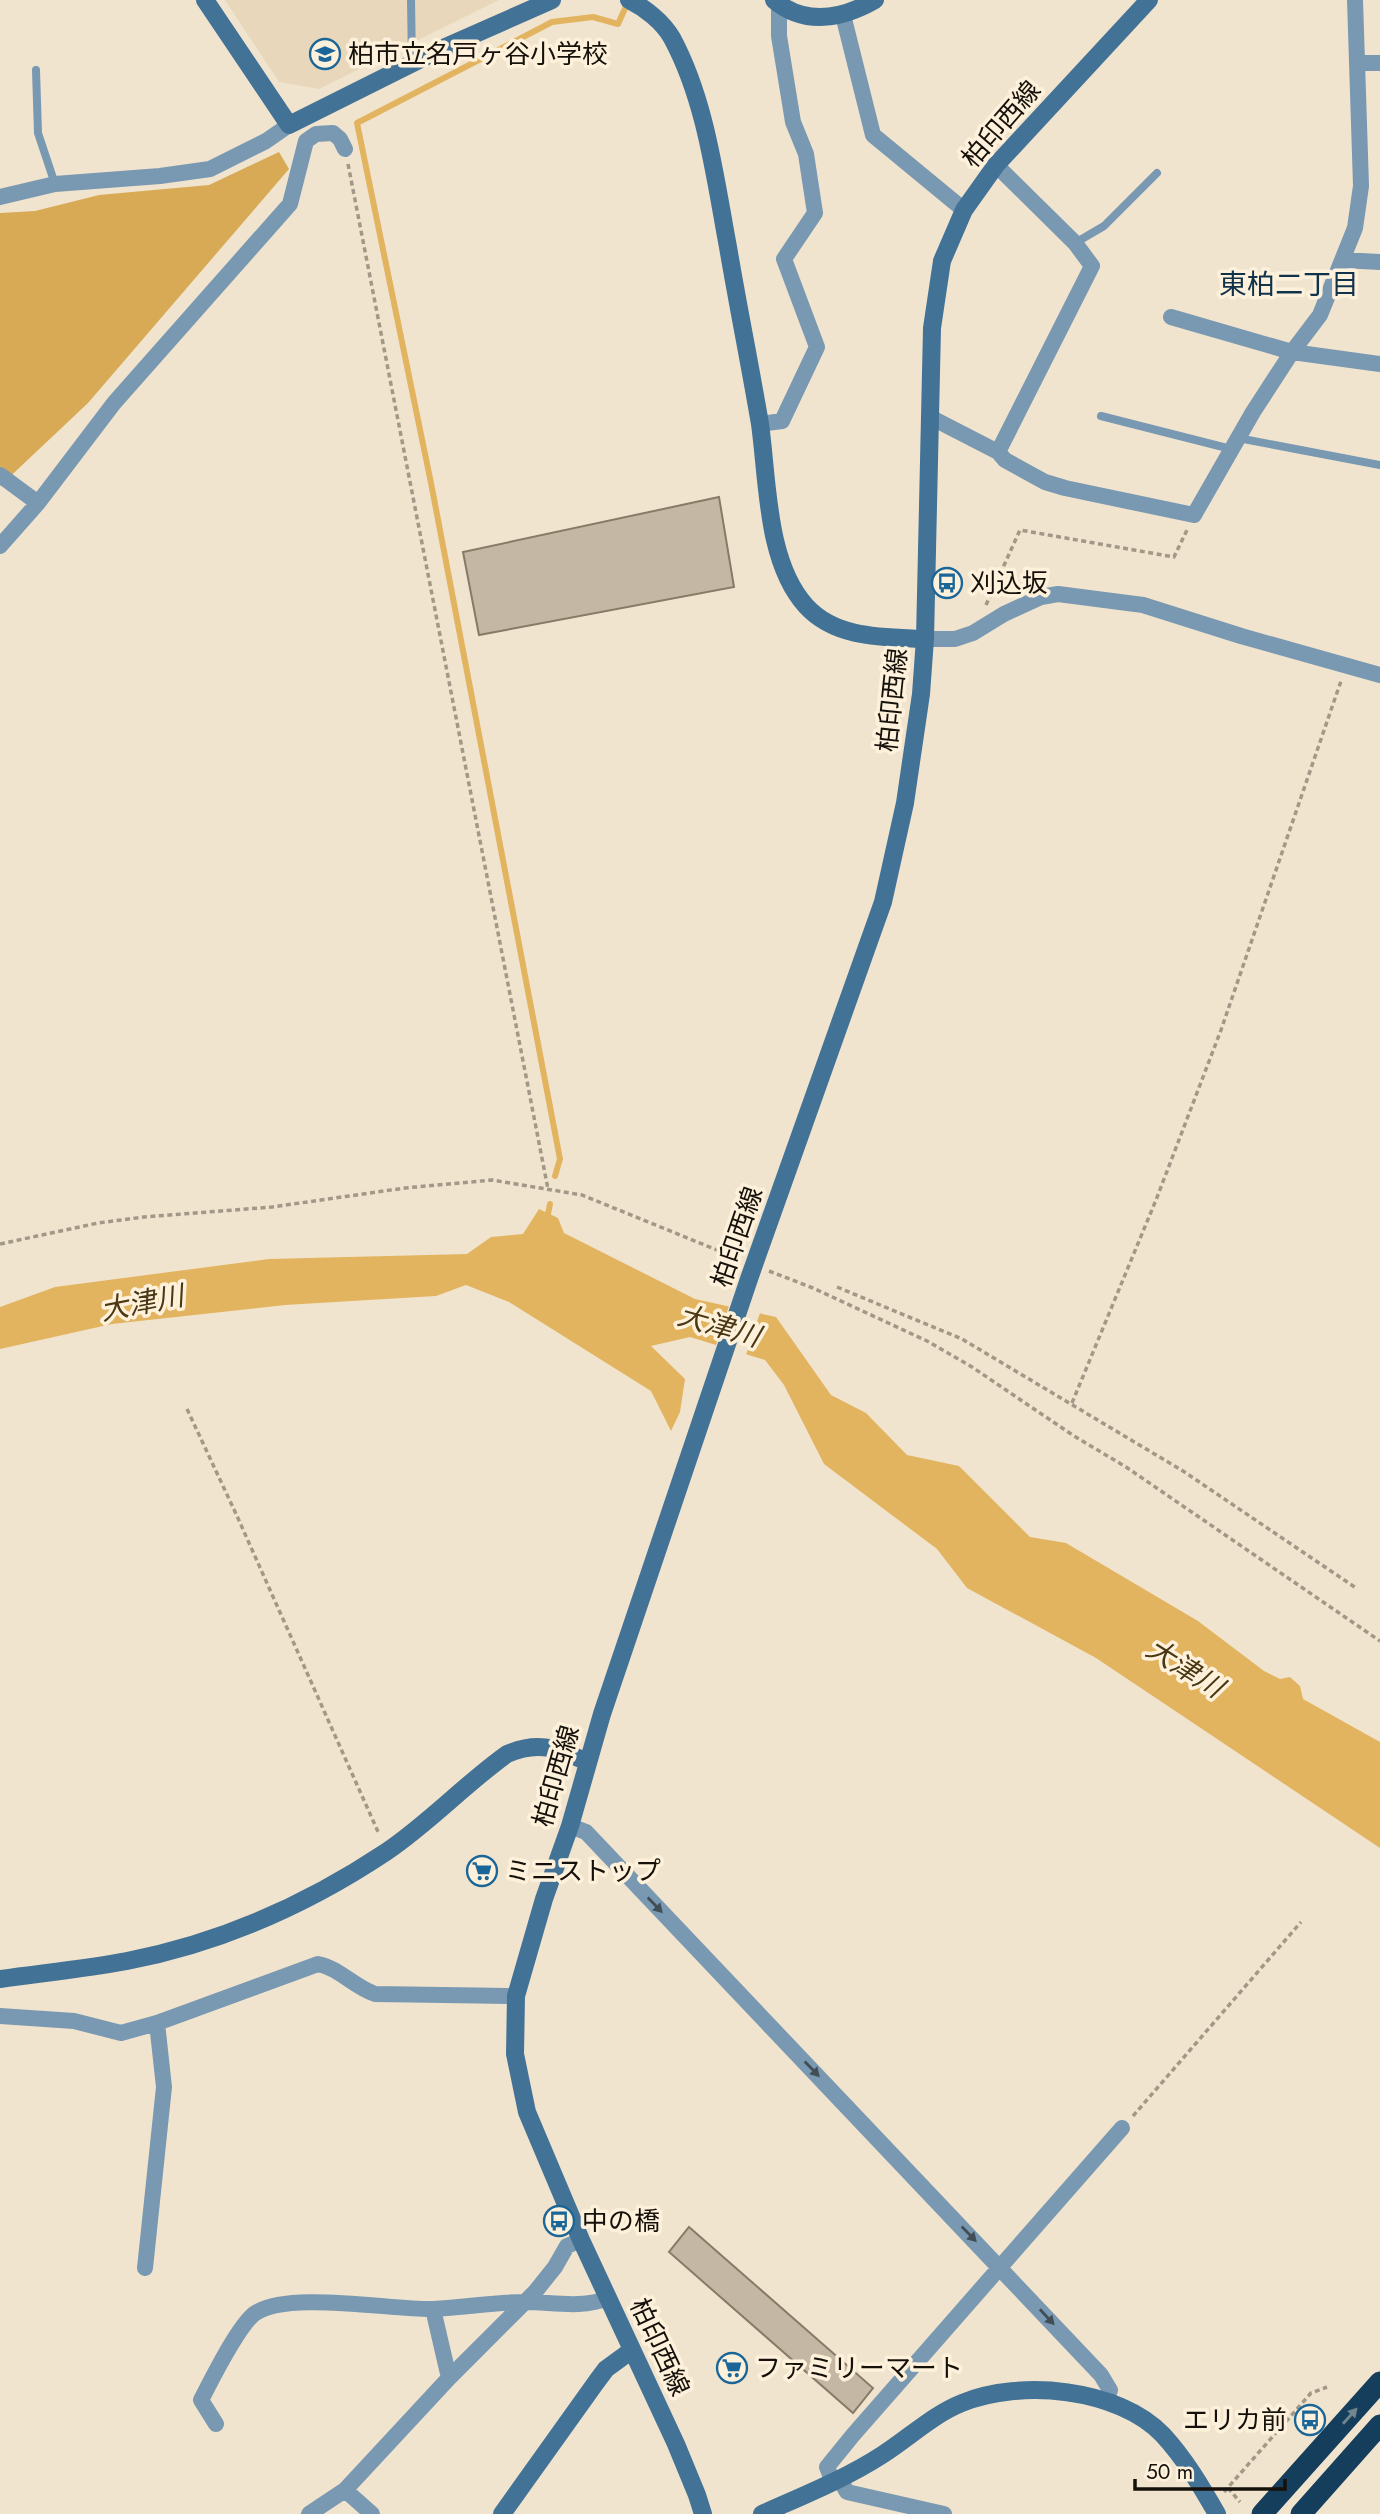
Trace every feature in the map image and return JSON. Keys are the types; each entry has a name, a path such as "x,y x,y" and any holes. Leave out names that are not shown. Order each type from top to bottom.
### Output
{"highway":[{"path":"1267,2509 1380,2382"},
{"path":"1301,2514 1380,2425"}],"main road":[{"path":"205,0 294,123 412,63 552,0"},
{"path":"776,2 792,12 812,18 875,0"},
{"name":"柏印西線","path":"703,2514 676,2444 581,2240 527,2112 515,2054 516,1996 602,1714 750,1276 883,902 896,851 921,694 925,639 932,328 942,261 964,210 996,165 1149,0"},
{"path":"635,1 670,35 685,66 702,119 720,202 760,424 778,549 785,573 794,591 808,608 824,621 846,631 875,637 925,639"},
{"path":"0,1979 127,1961 188,1947 236,1931 287,1908 387,1851 507,1754 539,1745 555,1748 588,1762"},
{"path":"502,2514 606,2369 632,2350"},
{"path":"762,2514 836,2480 884,2454 932,2418 961,2403 985,2395 1045,2390 1106,2402 1136,2415 1162,2434 1193,2472 1214,2508"}],"street":[{"path":"930,417 998,452 1005,460 1045,482 1194,515 1292,352 1320,315 1355,228 1361,186 1355,0"},
{"path":"760,424 782,421 817,347 784,259 815,213 806,155 793,122 776,2"},
{"path":"851,8 873,135 964,210"},
{"path":"1357,63 1380,63"},
{"path":"0,197 55,184 211,169 266,141 294,123 306,141"},
{"path":"0,546 37,503 114,403 290,204 306,141 316,134 333,134 340,139 345,149"},
{"path":"996,165 1074,243 1092,266 998,452"},
{"path":"1342,260 1380,262"},
{"path":"1171,317 1292,352 1380,364"},
{"path":"0,475 37,503"},
{"path":"925,639 956,639 973,633 1004,614 1041,597 1058,594 1143,605 1380,675"},
{"path":"570,1826 586,1832 1101,2375 1110,2390 1106,2402"},
{"path":"0,2016 74,2021 121,2033 157,2023 318,1964 328,1966 364,1990 375,1994 516,1996"},
{"path":"145,2268 163,2087 157,2023"},
{"path":"944,2514 847,2492 827,2467 911,2367 1122,2128"},
{"path":"309,2514 345,2490 449,2378 535,2292 567,2246 581,2240"},
{"path":"216,2424 201,2400 223,2358 252,2316 264,2308 305,2302 433,2309 523,2302 594,2304 608,2298"},
{"path":"433,2309 449,2378"},
{"path":"345,2490 372,2514"}],"lane":[{"path":"411,0 412,63"},
{"path":"36,70 38,133 55,184"},
{"path":"1074,243 1104,226 1157,173"},
{"path":"1101,416 1235,443 1380,466"}],"path":[{"path":"345,149 548,1189"},
{"path":"973,633 1020,530 1174,557 1194,515"},
{"path":"1072,1403 1156,1200 1221,1030 1347,666"},
{"path":"837,1287 962,1339 1182,1471 1356,1588"},
{"path":"187,1409 387,1851"},
{"path":"1122,2128 1301,1922"},
{"path":"1214,2508 1228,2488 1311,2393 1327,2387"},
{"path":"1228,2488 1240,2502"}],"shaded area":[{"name":"柏市立名戸ヶ谷小学校","path":"225,0 499,0 319,89 279,82"},
{"path":"279,152 289,169 88,403 0,486 0,213 35,211 99,195 209,185"}],"water":[{"name":"大津川","path":"539,1209 558,1218 564,1233 695,1299 776,1317 831,1395 866,1413 907,1455 959,1466 1030,1537 1066,1543 1198,1621 1264,1671 1280,1679 1290,1677 1300,1686 1303,1699 1380,1742 1380,1848 1096,1658 967,1588 937,1549 824,1464 784,1385 765,1360 690,1337 651,1346 685,1379 680,1412 671,1431 651,1391 509,1302 466,1285 436,1296 285,1305 112,1324 0,1349 0,1307 55,1287 269,1259 467,1254 491,1237 523,1234"}],"pier":[{"path":"730,1303 761,1310 745,1358 715,1348"}],"building":[{"path":"719,497 734,587 479,635 463,552"},
{"path":"689,2227 873,2388 853,2413 669,2252"}],"waterway":[{"path":"555,1176 560,1159 431,483 357,123 552,22 593,17 618,24 628,2"},
{"path":"547,1219 550,1204"}],"place":[{"name":"柏市立名戸ヶ谷小学校","path":"325,54"},
{"name":"刈込坂","path":"947,583"},
{"name":"ミニストップ","path":"482,1871"},
{"name":"中の橋","path":"559,2221"},
{"name":"ファミリーマート","path":"732,2368"},
{"name":"エリカ前","path":"1310,2420"}],"district":[{"name":"東柏二丁目","path":"1289,284"}]}
